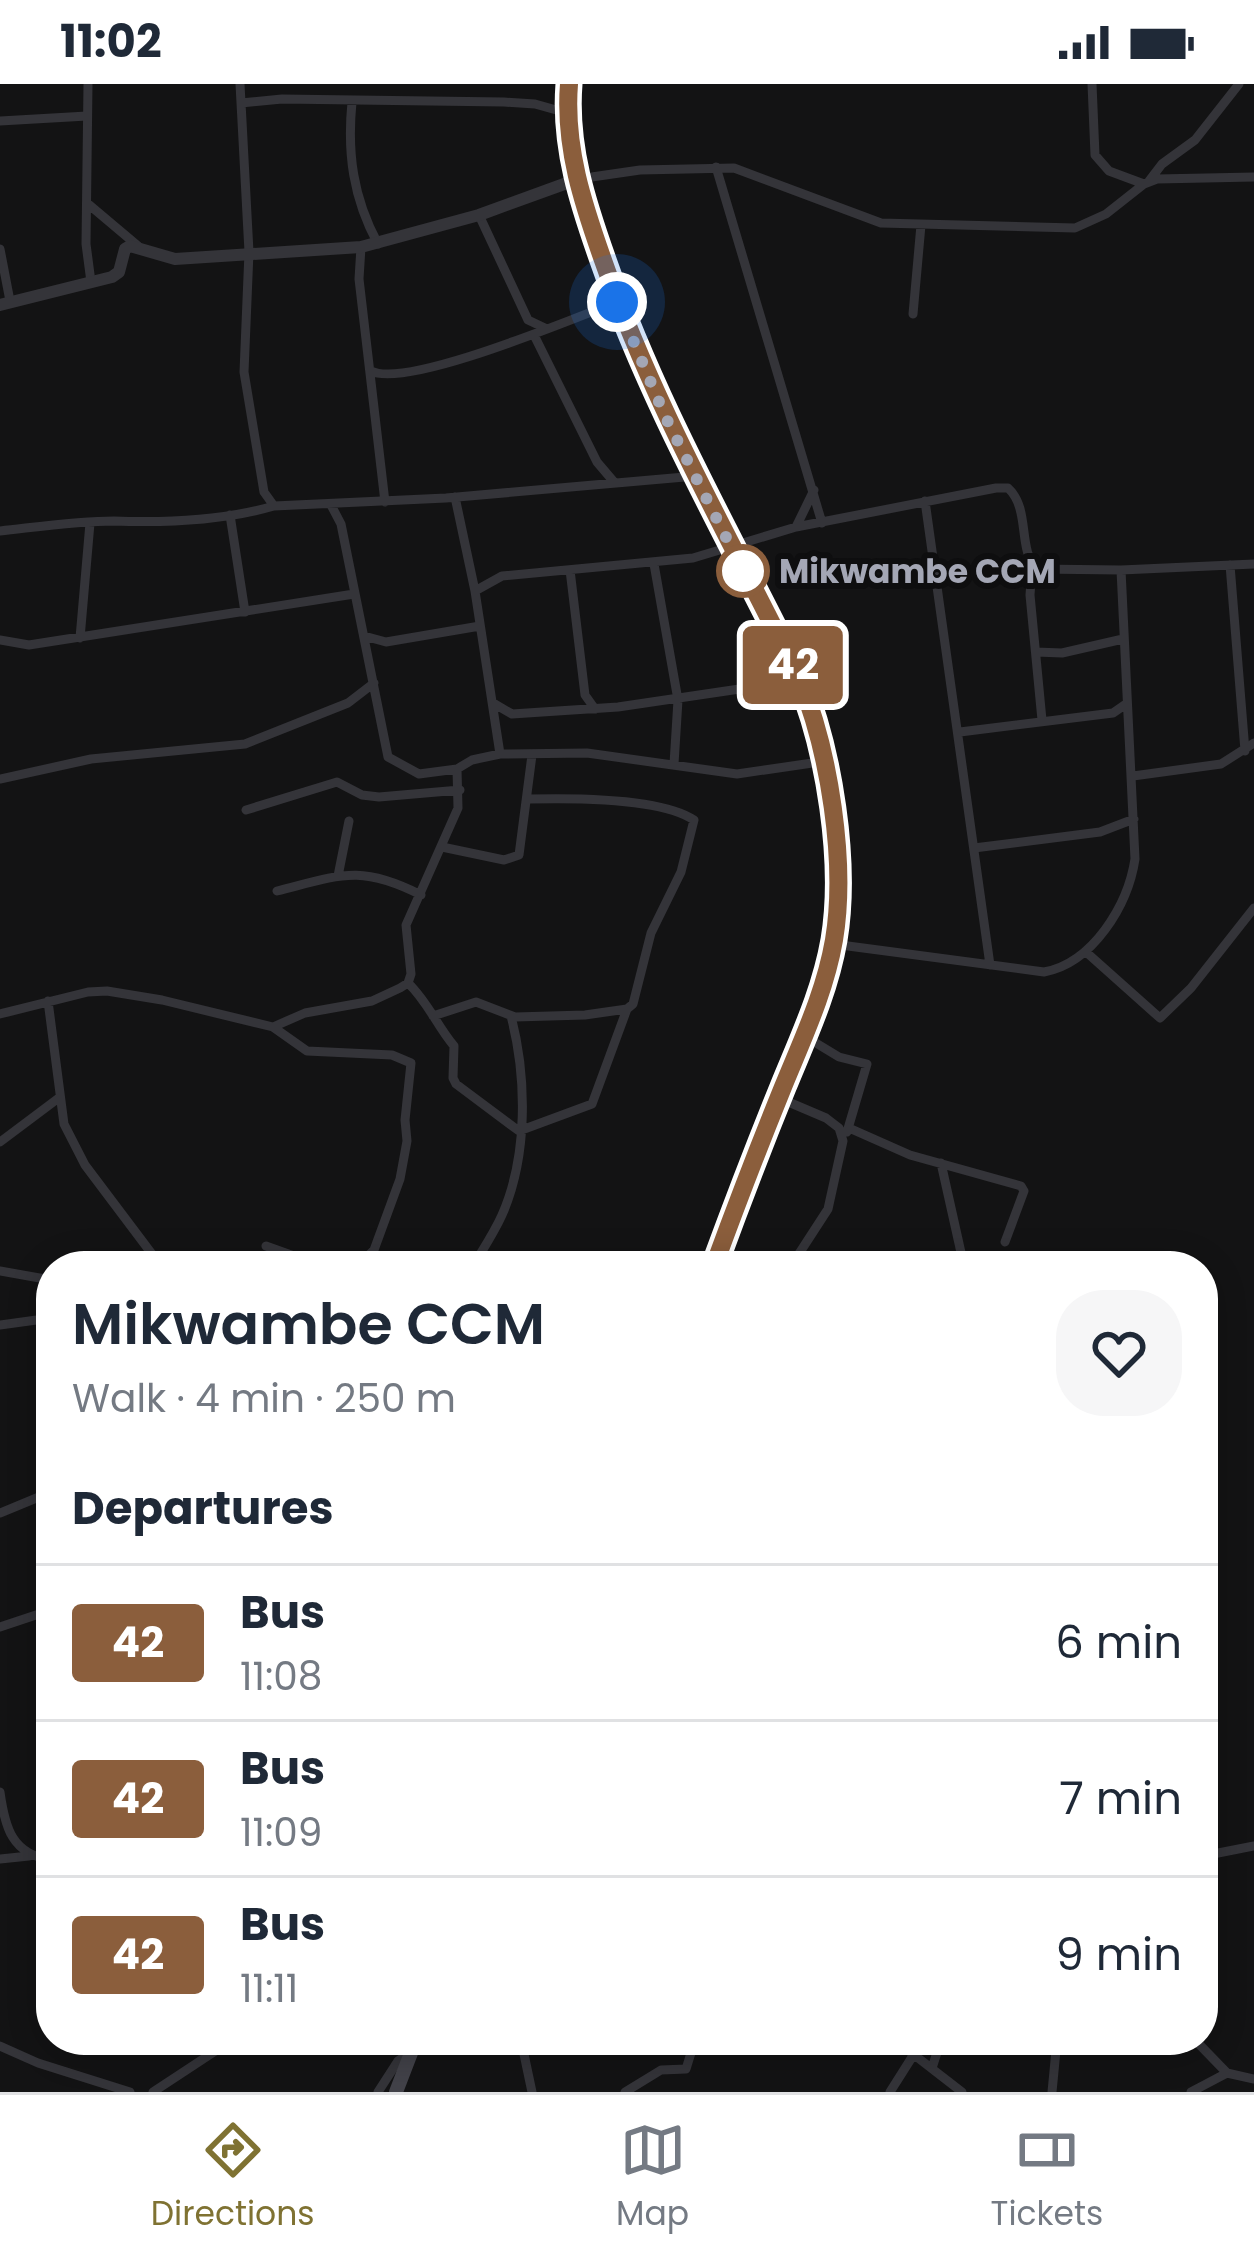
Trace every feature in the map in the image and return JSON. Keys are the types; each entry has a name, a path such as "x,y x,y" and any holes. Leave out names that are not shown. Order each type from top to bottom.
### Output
{"main road":[{"path":"569,84 567,113 578,179 617,302 665,416 800,680 826,761 836,889 833,944 806,1037 720,1251"},
{"path":"398,2091 411,2055"}],"street":[{"path":"88,84 86,244 91,282"},
{"path":"240,84 249,252 244,372 264,492 274,506"},
{"path":"430,84 430,101"},
{"path":"1092,84 1096,155 1109,171 1146,182 1206,176 1254,178"},
{"path":"87,203 137,246 164,259 361,248 578,179 716,167 765,178 868,220 1076,227 1106,214 1196,140 1239,84"},
{"path":"241,104 282,99 525,102 567,113"},
{"path":"352,102 348,153 378,244"},
{"path":"0,121 87,116"},
{"path":"716,167 823,523"},
{"path":"479,214 528,320 547,329"},
{"path":"913,314 921,225"},
{"path":"0,249 5,303 119,272 125,249 137,246"},
{"path":"361,248 358,279 385,502"},
{"path":"374,389 387,376 534,335 617,302"},
{"path":"534,335 597,462 614,482"},
{"path":"371,371 387,376"},
{"path":"0,531 151,524 274,506 331,506 696,476"},
{"path":"475,591 502,576 654,564 796,527 1008,488 1018,500 1032,567 1042,720"},
{"path":"796,527 814,490"},
{"path":"455,497 500,754"},
{"path":"925,501 990,965"},
{"path":"331,506 341,524 388,757 419,774 457,769 500,754 587,753 737,774 826,761"},
{"path":"230,515 245,612"},
{"path":"80,638 90,524"},
{"path":"654,564 678,700 680,728 674,764"},
{"path":"1032,567 1053,571 1254,564"},
{"path":"1132,776 1221,764 1250,747 1230,565"},
{"path":"569,570 585,695 595,709"},
{"path":"833,944 1044,972 1061,969 1086,952 1119,908 1132,878 1134,819 1121,570"},
{"path":"0,640 29,645 354,594"},
{"path":"364,636 380,642 481,626"},
{"path":"1036,652 1054,654 1123,639"},
{"path":"369,658 380,642"},
{"path":"496,724 512,714 678,700 800,680"},
{"path":"0,779 87,759 245,744 348,703 374,683"},
{"path":"493,703 512,714"},
{"path":"960,732 1113,713 1126,704"},
{"path":"1113,713 1127,722"},
{"path":"442,847 498,859 519,855 532,755"},
{"path":"408,983 412,956 406,925 454,823 460,790 457,769"},
{"path":"246,809 337,782 362,795 379,797 460,790"},
{"path":"519,1131 594,1102 627,1009 633,1004 651,933 681,872 694,820 680,813 606,800 528,799"},
{"path":"974,848 1100,832 1134,819"},
{"path":"338,876 349,821"},
{"path":"278,891 338,876 376,874 421,895"},
{"path":"1086,952 1160,1018 1191,988 1254,908"},
{"path":"408,983 454,1046 456,1084 519,1131"},
{"path":"273,1027 305,1013 372,1001 408,983"},
{"path":"0,1014 88,992 126,993 273,1027 307,1051 392,1055 411,1063 400,1179 373,1251"},
{"path":"48,1001 61,1116 85,1165 149,1251"},
{"path":"433,1016 480,1002 511,1016 627,1009"},
{"path":"482,1251 503,1213 519,1131 521,1060 511,1016"},
{"path":"800,1251 827,1209 867,1064 838,1057 806,1037"},
{"path":"0,1142 60,1097"},
{"path":"779,1098 826,1118 839,1128 843,1141"},
{"path":"849,1128 910,1155 1022,1186 1005,1242"},
{"path":"941,1163 961,1251"},
{"path":"266,1246 280,1251"},
{"path":"0,1271 36,1277"},
{"path":"0,1325 36,1320"},
{"path":"0,1513 36,1498"},
{"path":"0,1627 36,1615"},
{"path":"0,1792 4,1818 28,1856"},
{"path":"1218,1853 1254,1846"},
{"path":"0,1859 36,1857"},
{"path":"0,2046 130,2092"},
{"path":"153,2092 209,2055"},
{"path":"378,2092 403,2055"},
{"path":"524,2055 532,2092"},
{"path":"625,2092 661,2070 686,2069 690,2055"},
{"path":"890,2092 913,2055"},
{"path":"915,2055 962,2092"},
{"path":"932,2068 936,2055"},
{"path":"1052,2092 1056,2055"},
{"path":"1210,2055 1227,2073 1254,2079"},
{"path":"1192,2092 1227,2073"}],"bus line":[{"name":"42","path":"569,84 569,144 582,202 617,302 665,416 800,680 827,767 835,850 833,944 806,1037 720,1251"}],"place":[{"name":"Mikwambe CCM","path":"743,571"}],"route":[{"path":"617,302 665,416 748,581 743,571"}]}
